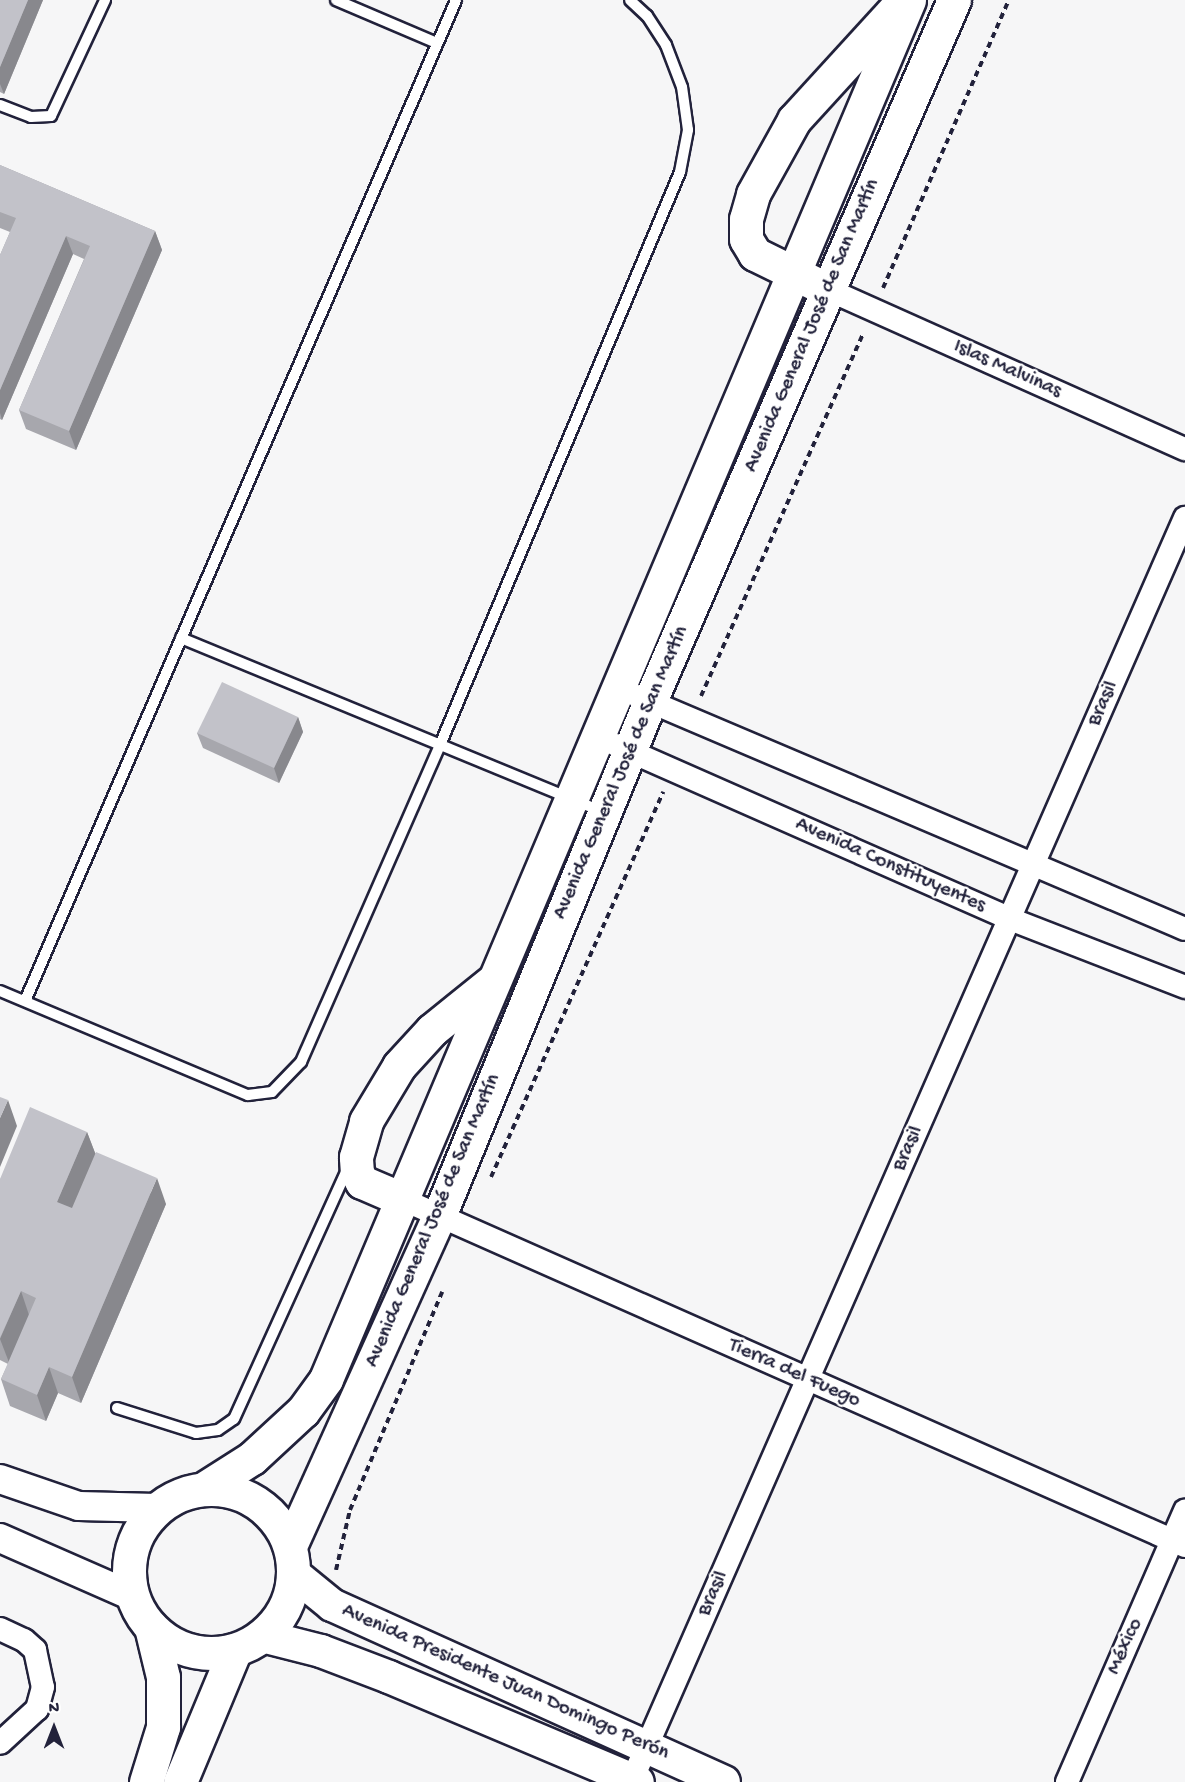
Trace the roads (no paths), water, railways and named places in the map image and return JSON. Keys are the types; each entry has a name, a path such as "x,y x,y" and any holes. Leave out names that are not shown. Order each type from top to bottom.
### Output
{"highway":[{"path":"829,290 756,254 746,239 746,219 753,194 794,120 903,0"},
{"name":"Avenida General José de San Martín","path":"146,1782 163,1727 163,1677 151,1627 132,1596 130,1553 140,1528 157,1508 180,1494 205,1488 252,1458 303,1411 326,1379 404,1200 909,0"},
{"name":"Avenida General José de San Martín","path":"180,1782 248,1643 286,1605 292,1560 439,1216 629,750 954,0"},
{"path":"404,1200 350,1186 357,1173 359,1143 377,1099 399,1066 432,1030 498,977"},
{"name":"Avenida General José de San Martín","path":"205,1488 233,1491 258,1502 278,1521 292,1560"},
{"name":"Avenida General José de San Martín","path":"151,1627 189,1650 212,1653 248,1643"}],"main road":[{"name":"Avenida Presidente Juan Domingo Perón","path":"292,1560 332,1605 724,1782"},
{"name":"Avenida Presidente Juan Domingo Perón","path":"248,1643 321,1651 389,1677 635,1781"}],"street":[{"name":"Islas Malvinas","path":"829,290 1185,449"},
{"name":"Brasil","path":"635,1781 646,1748 1185,518"},
{"path":"619,689 1185,929"},
{"name":"Avenida Constituyentes","path":"598,737 1010,919 1185,987"},
{"name":"Tierra del Fuego","path":"404,1200 808,1381 1179,1543"},
{"path":"0,1479 79,1506 157,1508"},
{"name":"México","path":"1067,1782 1179,1543 1185,1512"},
{"path":"0,1538 132,1596"},
{"path":"0,1629 24,1640 35,1650 44,1687 37,1709 0,1743"}],"lane":[{"path":"0,105 31,117 51,116 105,0"},
{"path":"336,0 437,44"},
{"path":"25,1001 456,0"},
{"path":"0,991 206,1080 248,1095 272,1092 301,1062 440,745 680,172 688,130 682,87 666,45 647,16 630,0"},
{"path":"181,638 604,812"},
{"path":"117,1408 196,1433 218,1430 234,1419 350,1186"}]}
